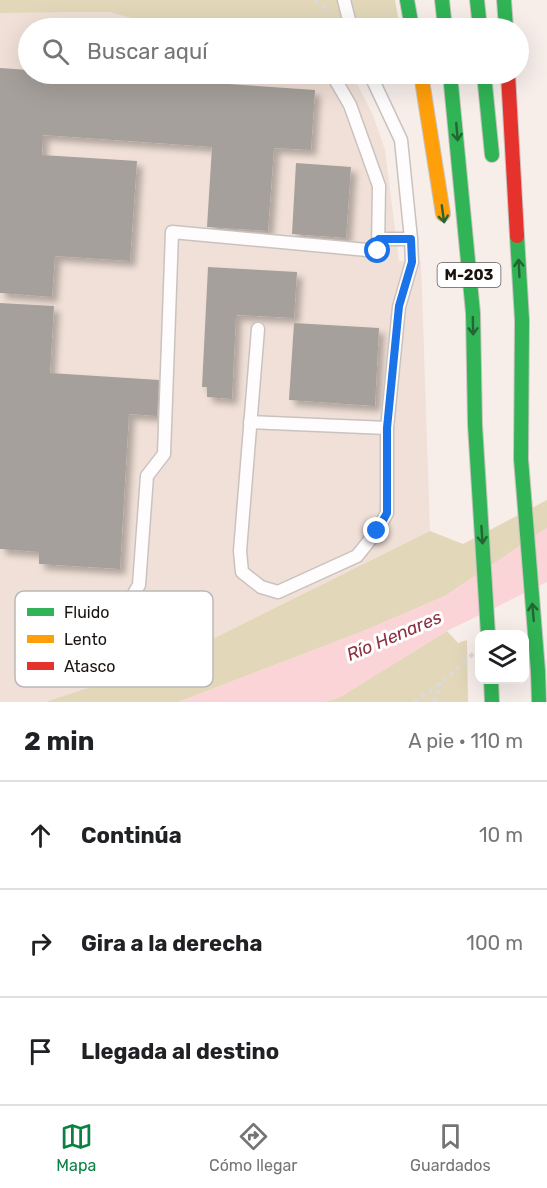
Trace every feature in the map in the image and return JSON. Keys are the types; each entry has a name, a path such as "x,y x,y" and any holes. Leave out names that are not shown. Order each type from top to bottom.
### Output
{"highway":[{"path":"407,0 410,18"},
{"path":"442,0 444,18"},
{"path":"477,0 479,18"},
{"path":"504,0 505,18"},
{"path":"423,84 446,232"},
{"name":"M-203","path":"451,84 473,313 475,425 488,630"},
{"path":"485,84 493,170"},
{"name":"M-203","path":"509,84 522,320 521,459 539,702"},
{"path":"460,325 475,425"},
{"name":"M-203","path":"508,334 520,432"}],"lane":[{"path":"344,0 348,18"},
{"path":"135,591 139,585 147,476 164,454 172,232 378,251 379,186 350,105 338,84"},
{"path":"258,329 240,550 242,572 261,587 278,592 357,556 377,531 387,513 387,428 399,306 412,262 401,140 375,84"},
{"path":"379,239 411,239"},
{"path":"250,422 387,428"}],"path":[{"path":"414,702 475,654"},
{"path":"435,702 441,682"}],"shaded area":[{"path":"0,0 395,0 398,18 131,18 109,12 0,13"},
{"path":"109,12 131,18 18,18 18,84 357,84 373,115 385,150 399,261 421,262 430,531 213,639 213,591 15,591 15,687 90,687 45,702 0,702 0,13"},
{"path":"547,500 547,528 445,596 366,630 178,702 45,702 90,687 213,687 213,639 430,531 463,544"},
{"path":"447,631 458,643 467,640 468,702 324,702 340,697"}],"water":[{"name":"Río Henares","path":"547,528 547,582 447,631 340,697 324,702 178,702 366,630 445,596"}],"building":[{"path":"0,68 18,69 18,84 228,84 315,90 311,150 274,148 268,231 207,227 212,147 43,135 42,155 137,161 130,261 55,256 52,297 0,293"},
{"path":"296,163 351,167 346,238 292,234"},
{"path":"208,267 297,272 294,318 236,315 232,399 207,397 207,387 202,387"},
{"path":"0,303 54,306 50,373 159,380 157,416 129,414 120,569 39,564 39,552 0,549"},
{"path":"294,323 379,328 375,406 289,400"}],"traffic: fast":[{"path":"407,0 410,18"},
{"path":"442,0 444,18"},
{"path":"477,0 479,18"},
{"path":"504,0 505,18"},
{"path":"451,84 473,313 475,425 488,630"},
{"path":"485,84 492,155"},
{"path":"517,236 522,320 521,459"},
{"path":"521,459 538,671"},
{"path":"538,671 539,702"},
{"path":"491,684 492,702"}],"traffic: slow":[{"path":"423,84 443,214"}],"traffic: jam":[{"path":"509,84 517,236"}],"route":[{"path":"377,531 387,513 387,428 399,306 412,262 411,239 379,239 378,251"}]}
